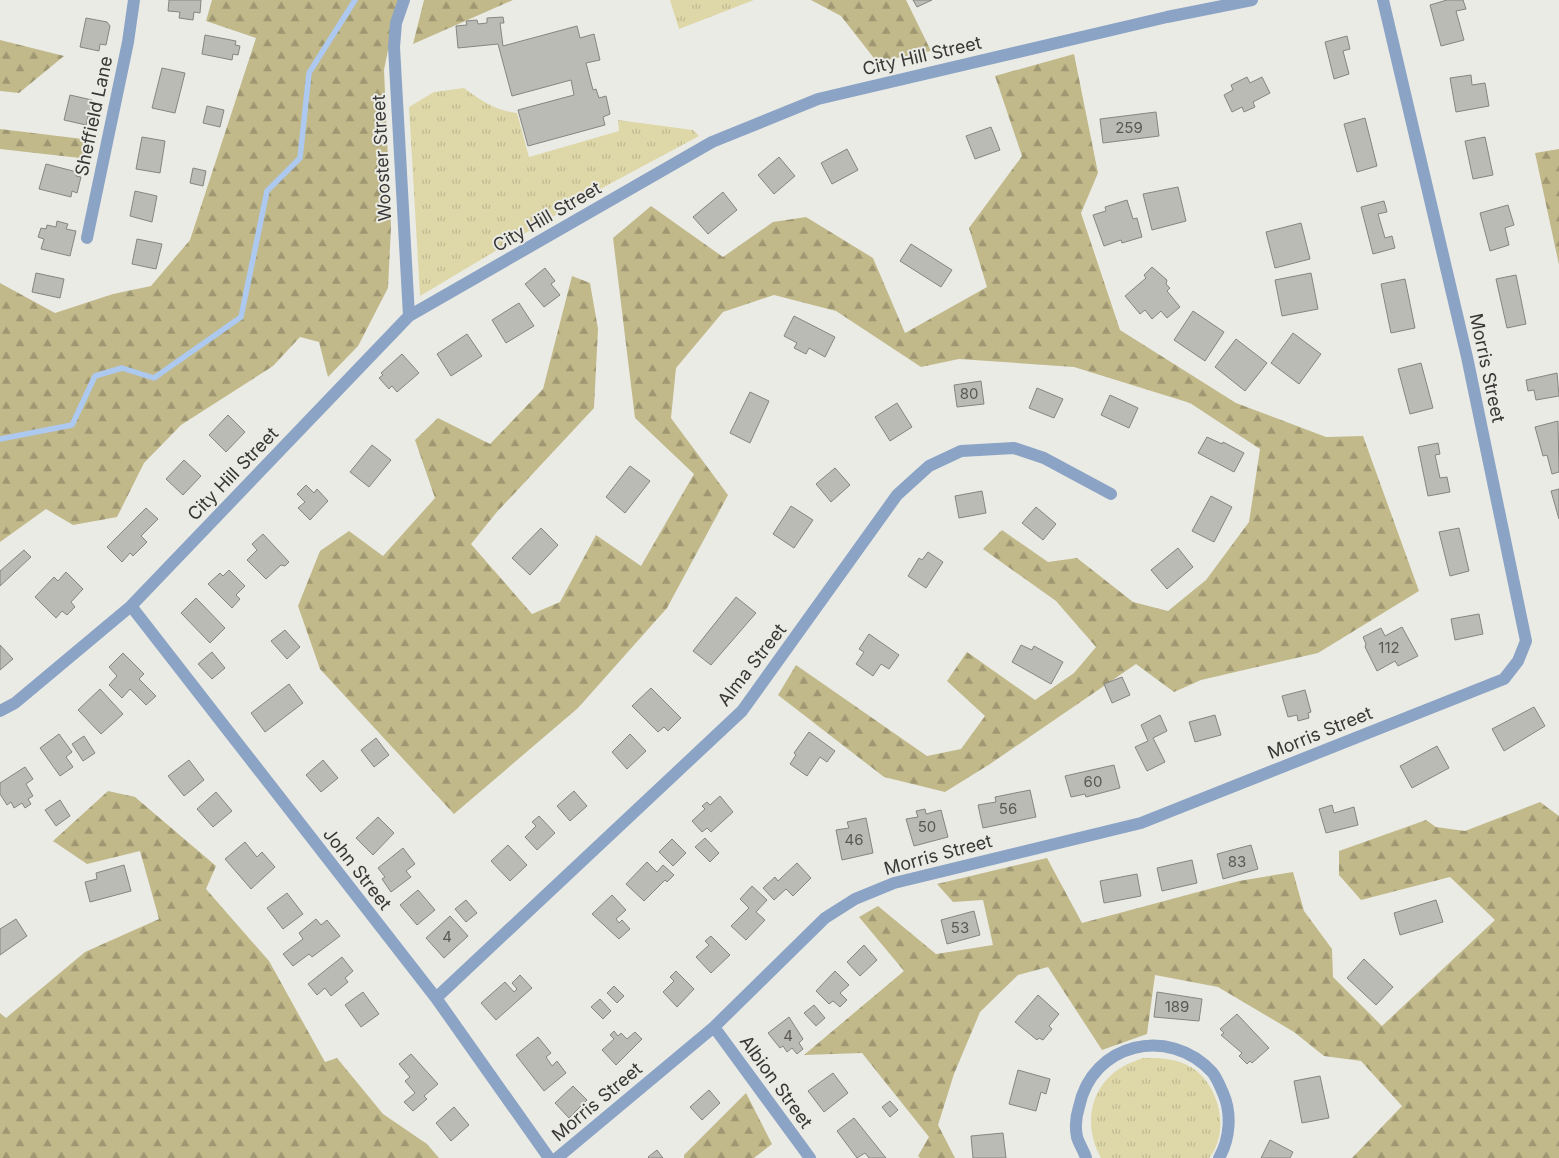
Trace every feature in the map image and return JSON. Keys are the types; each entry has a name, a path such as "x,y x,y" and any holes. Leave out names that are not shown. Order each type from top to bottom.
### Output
{"street":[{"name":"Sheffield Lane","path":"87,238 128,42 134,0"},
{"name":"Wooster Street","path":"404,0 396,23 394,47 409,316"},
{"name":"City Hill Street","path":"0,711 15,703 131,606 409,316 712,142 812,101 1167,17 1252,0"},
{"name":"Morris Street","path":"557,1158 714,1027 825,918 855,899 894,882 1141,823 1504,679 1518,661 1526,641 1467,357 1383,0"},
{"name":"Alma Street","path":"436,998 742,711 897,495 929,466 961,451 1014,448 1044,458 1111,494"},
{"name":"John Street","path":"131,606 436,998 549,1158"},
{"name":"Albion Street","path":"714,1027 810,1158"},
{"path":"1086,1158 1077,1137 1076,1120 1081,1093 1089,1079 1108,1059 1120,1052 1146,1045 1180,1049 1193,1056 1214,1074 1229,1105 1227,1144 1219,1158"}],"green space":[{"path":"212,0 398,0 384,70 391,227 388,288 358,346 328,377 319,342 300,337 273,366 181,425 144,463 117,517 73,525 46,509 0,542 0,283 55,313 113,294 151,286 190,240 256,38 206,21"},
{"path":"424,0 513,0 413,44"},
{"path":"670,0 754,0 679,29"},
{"path":"811,0 906,0 931,51 877,62 841,16"},
{"path":"0,40 64,56 19,93 0,91"},
{"path":"1074,54 1098,173 1081,213 1120,330 1236,403 1326,437 1363,436 1419,591 1318,653 1201,680 1174,692 1136,664 990,764 945,792 884,777 778,695 796,665 927,756 961,749 985,716 947,681 967,652 1035,700 1074,673 1096,647 1056,601 983,549 1002,530 1048,562 1077,558 1133,602 1168,611 1206,580 1249,522 1260,449 1190,403 1074,367 959,359 921,367 836,311 774,295 723,312 676,368 671,418 728,495 667,608 578,708 454,814 320,669 298,606 320,551 349,531 383,556 435,498 415,440 438,418 490,444 543,389 572,276 590,283 598,329 594,408 496,513 471,544 532,614 560,602 596,535 641,566 694,474 635,418 613,238 651,206 723,257 773,222 806,217 873,258 905,333 987,287 969,228 1022,156 995,76"},
{"path":"464,88 482,101 509,112 517,113 529,157 619,131 618,120 693,130 699,136 591,194 420,296 409,107 434,92"},
{"path":"0,129 91,140 89,159 0,149"},
{"path":"1559,149 1559,265 1535,153"},
{"path":"108,791 135,797 216,866 206,889 269,961 325,1062 337,1058 383,1114 427,1144 439,1158 0,1158 0,1013 6,1018 85,952 159,919 140,851 87,864 53,841"},
{"path":"1540,802 1559,816 1559,1158 1352,1158 1402,1106 1361,1061 1324,1056 1294,1032 1218,987 1155,975 1147,1034 1102,1050 1048,967 1018,975 980,1012 954,1074 938,1125 955,1158 920,1158 918,1156 929,1137 862,1053 804,1055 904,971 859,917 878,906 936,954 993,945 983,900 953,902 937,884 1047,858 1082,923 1239,881 1293,872 1304,911 1332,949 1333,977 1382,1026 1495,920 1450,877 1361,900 1339,875 1339,851 1426,820 1436,827 1465,831"},
{"path":"1143,1058 1180,1062 1196,1071 1206,1081 1218,1106 1220,1120 1220,1133 1216,1146 1209,1158 1101,1158 1095,1146 1092,1133 1092,1108 1096,1096 1102,1085 1111,1075 1124,1066"},
{"path":"746,1093 772,1144 754,1158 684,1158 684,1155"}],"building":[{"path":"169,0 201,0 200,13 194,12 193,20 179,18 180,12 168,11"},
{"path":"913,0 932,0 917,7"},
{"path":"1447,0 1463,0 1466,9 1456,11 1464,40 1441,46 1430,5"},
{"path":"503,17 504,23 500,23 503,46 577,26 580,38 594,34 600,60 586,63 593,90 596,89 599,98 606,96 610,114 603,117 605,125 528,146 518,110 574,95 571,80 512,96 498,44 458,48 456,26 467,25 466,21 477,20 478,24 487,23 487,18"},
{"path":"86,18 107,22 110,26 106,45 100,44 99,51 80,47"},
{"path":"205,35 236,41 235,45 240,46 238,55 233,54 232,60 202,54"},
{"path":"1347,36 1350,49 1343,51 1349,74 1334,79 1325,42"},
{"path":"162,68 185,73 175,113 152,108"},
{"path":"1471,75 1472,85 1485,83 1489,106 1456,112 1450,78"},
{"path":"1247,77 1250,83 1262,77 1270,93 1253,102 1255,107 1244,112 1242,107 1232,112 1224,95 1233,90 1231,85"},
{"path":"70,95 92,100 91,105 95,107 92,117 88,116 86,125 64,120"},
{"path":"207,106 224,110 220,127 203,123"},
{"path":"1156,112 1159,136 1103,143 1100,119"},
{"path":"1365,118 1377,166 1357,172 1344,124"},
{"path":"991,127 1000,150 975,159 966,136"},
{"path":"142,137 165,141 160,173 136,169"},
{"path":"1485,137 1493,175 1473,179 1465,141"},
{"path":"847,149 858,170 832,184 821,163"},
{"path":"779,157 795,176 774,194 758,175"},
{"path":"46,164 77,172 76,176 81,177 77,193 72,191 71,197 39,189"},
{"path":"193,168 206,171 203,186 190,183"},
{"path":"1178,187 1186,221 1152,230 1143,194"},
{"path":"135,191 157,196 152,222 130,216"},
{"path":"723,192 737,210 708,234 693,217"},
{"path":"1127,200 1133,219 1137,218 1142,237 1122,243 1121,240 1104,246 1093,215 1106,211 1105,207"},
{"path":"1384,201 1387,212 1378,214 1385,238 1392,236 1395,248 1373,254 1361,207"},
{"path":"1508,205 1514,225 1505,228 1509,245 1490,251 1480,213"},
{"path":"57,221 68,224 66,229 76,231 70,256 41,249 44,239 38,237 41,228 46,229 47,225 56,227"},
{"path":"1301,223 1310,259 1275,268 1266,232"},
{"path":"137,239 162,244 156,269 132,264"},
{"path":"911,244 952,270 941,287 900,261"},
{"path":"1152,267 1167,280 1166,284 1170,288 1167,291 1180,307 1167,318 1161,311 1152,319 1145,310 1140,314 1125,296 1146,278 1144,275"},
{"path":"545,268 555,281 551,284 560,295 544,307 525,284"},
{"path":"36,273 64,279 60,298 32,292"},
{"path":"1311,273 1318,309 1282,316 1275,280"},
{"path":"1516,275 1526,324 1507,328 1496,279"},
{"path":"1405,279 1415,328 1391,333 1381,284"},
{"path":"519,303 534,326 506,343 492,320"},
{"path":"1193,311 1224,332 1205,361 1174,340"},
{"path":"794,316 835,337 825,357 809,348 806,354 794,348 797,343 784,336"},
{"path":"1293,333 1321,354 1299,384 1271,363"},
{"path":"467,334 482,356 451,376 437,354"},
{"path":"1236,339 1267,363 1245,391 1215,367"},
{"path":"402,354 419,373 397,392 392,386 389,389 379,378 383,375 381,373"},
{"path":"1421,363 1433,408 1410,414 1398,369"},
{"path":"1557,373 1559,396 1536,400 1534,390 1528,391 1526,380"},
{"path":"981,381 984,404 957,407 954,385"},
{"path":"1037,388 1063,399 1054,418 1029,408"},
{"path":"750,392 769,401 750,443 730,433"},
{"path":"1110,395 1138,408 1129,428 1101,415"},
{"path":"897,403 912,427 890,441 875,417"},
{"path":"228,415 245,432 226,452 209,435"},
{"path":"1558,421 1559,472 1552,474 1547,455 1543,456 1535,427"},
{"path":"1207,437 1222,444 1223,442 1244,453 1234,472 1198,453"},
{"path":"1438,443 1440,454 1435,455 1440,478 1447,477 1450,492 1428,496 1418,447"},
{"path":"372,445 391,460 369,487 350,472"},
{"path":"184,460 201,476 183,495 166,479"},
{"path":"630,466 650,481 625,513 606,497"},
{"path":"835,468 850,485 831,502 816,484"},
{"path":"306,485 314,493 317,489 328,501 310,520 298,508 305,502 297,494"},
{"path":"1559,489 1559,519 1551,491"},
{"path":"982,491 986,513 959,518 955,496"},
{"path":"1211,496 1232,507 1214,542 1192,531"},
{"path":"791,506 813,520 794,548 773,534"},
{"path":"1036,507 1056,524 1043,540 1022,523"},
{"path":"146,508 158,519 141,536 147,542 133,556 130,553 122,562 107,547"},
{"path":"541,528 558,545 530,575 512,558"},
{"path":"1459,528 1469,571 1450,576 1439,532"},
{"path":"263,534 289,562 285,566 281,565 266,579 247,560 257,550 252,544"},
{"path":"1178,548 1193,567 1167,589 1151,570"},
{"path":"24,550 31,557 0,586 0,571"},
{"path":"928,552 943,562 926,588 908,576 919,558 922,560"},
{"path":"229,570 245,586 236,595 240,599 232,608 208,584 220,573 223,576"},
{"path":"66,572 83,589 71,602 75,607 67,615 62,611 56,618 35,597 54,577 58,581"},
{"path":"736,597 756,613 711,665 693,651"},
{"path":"196,598 225,628 210,643 181,613"},
{"path":"1479,614 1483,634 1455,640 1451,619"},
{"path":"1402,627 1418,656 1398,666 1395,661 1377,671 1365,647 1366,644 1363,637 1381,628 1385,636"},
{"path":"285,630 300,647 287,659 271,641"},
{"path":"869,634 899,655 889,669 881,664 873,676 856,664 864,652 859,649"},
{"path":"0,645 13,659 0,670"},
{"path":"1021,645 1032,650 1034,646 1063,662 1051,684 1012,662"},
{"path":"212,652 225,668 212,679 198,664"},
{"path":"123,653 144,674 139,679 156,696 146,705 130,689 122,698 109,685 117,676 109,667"},
{"path":"1122,677 1130,695 1112,703 1104,684"},
{"path":"289,684 303,703 265,732 251,713"},
{"path":"651,688 681,718 668,731 664,727 658,732 632,706"},
{"path":"100,689 123,714 101,734 78,710"},
{"path":"1305,690 1311,712 1308,713 1309,718 1298,721 1297,715 1288,717 1282,696"},
{"path":"1534,707 1545,726 1504,751 1492,729"},
{"path":"1160,715 1167,731 1153,738 1165,762 1147,771 1135,747 1148,741 1141,725"},
{"path":"1215,715 1221,735 1195,742 1189,722"},
{"path":"809,732 835,751 827,762 820,757 807,776 790,764 796,755 794,753"},
{"path":"59,734 72,752 66,757 73,767 60,776 40,748"},
{"path":"630,734 646,751 627,769 612,752"},
{"path":"84,736 95,753 83,761 72,744"},
{"path":"376,738 389,755 374,767 361,750"},
{"path":"1437,746 1449,768 1412,788 1400,766"},
{"path":"189,760 204,780 184,796 168,776"},
{"path":"323,760 338,778 321,792 306,775"},
{"path":"1114,765 1120,788 1086,797 1085,794 1071,797 1065,776"},
{"path":"25,767 33,779 26,784 33,796 28,799 31,804 25,808 22,803 14,808 11,802 7,805 0,794 0,783"},
{"path":"1030,790 1036,817 983,828 978,805 996,802 995,797"},
{"path":"574,791 587,806 570,821 557,806"},
{"path":"216,792 232,811 213,827 197,809"},
{"path":"720,796 733,812 711,832 707,828 702,832 692,821 705,809 702,806 707,802 710,805"},
{"path":"60,800 70,816 56,826 45,810"},
{"path":"1332,805 1334,813 1354,807 1358,825 1326,833 1319,809"},
{"path":"925,809 926,814 941,810 948,837 914,846 906,819 918,817 916,811"},
{"path":"539,816 555,833 537,850 525,837 536,826 532,822"},
{"path":"378,817 394,833 373,855 356,838"},
{"path":"866,818 873,853 842,860 836,830 849,828 847,822"},
{"path":"705,838 719,853 710,862 695,847"},
{"path":"672,839 686,853 673,866 659,852"},
{"path":"245,842 257,857 262,852 275,867 251,889 225,859"},
{"path":"508,845 527,865 510,881 491,861"},
{"path":"1251,845 1258,869 1223,879 1217,854"},
{"path":"403,848 415,864 406,871 411,877 391,892 382,879 385,877 378,868"},
{"path":"1192,860 1197,883 1162,891 1157,868"},
{"path":"647,862 657,872 663,865 674,875 667,882 665,880 644,901 626,884"},
{"path":"797,863 811,878 793,896 786,889 774,900 763,888 775,877 778,881"},
{"path":"124,865 131,891 90,902 85,882 97,879 96,873"},
{"path":"1137,874 1141,896 1104,903 1100,881"},
{"path":"752,886 767,900 756,912 765,920 746,940 731,926 749,908 740,899"},
{"path":"418,890 435,910 417,925 400,905"},
{"path":"287,893 303,914 283,929 267,908"},
{"path":"612,895 626,910 616,919 619,923 622,920 630,929 619,939 592,914"},
{"path":"466,900 477,913 466,922 455,909"},
{"path":"1436,900 1443,922 1400,935 1394,913"},
{"path":"974,911 980,935 947,944 941,920"},
{"path":"450,916 468,936 444,958 426,938"},
{"path":"16,919 27,936 0,955 0,929"},
{"path":"316,919 321,925 327,920 340,936 312,957 309,954 293,966 283,954 303,939 299,933"},
{"path":"711,936 730,955 711,973 696,957 709,945 705,941"},
{"path":"864,945 877,960 860,976 847,962"},
{"path":"342,957 353,971 345,978 348,982 331,996 325,988 317,995 308,984"},
{"path":"1364,959 1393,987 1376,1005 1347,978"},
{"path":"676,971 694,989 677,1007 663,992 674,981 670,977"},
{"path":"835,971 849,985 840,993 847,1000 840,1007 833,1001 829,1004 816,991"},
{"path":"520,975 532,988 496,1020 481,1003 505,982 514,992 517,989 512,983"},
{"path":"614,986 624,996 617,1003 607,993"},
{"path":"363,992 379,1014 361,1027 345,1005"},
{"path":"1157,992 1202,999 1199,1021 1154,1017"},
{"path":"1038,995 1059,1014 1049,1026 1052,1029 1043,1040 1039,1038 1037,1040 1015,1022"},
{"path":"600,999 611,1011 603,1019 591,1007"},
{"path":"814,1005 825,1018 816,1026 804,1013"},
{"path":"1237,1014 1269,1048 1252,1063 1250,1061 1247,1064 1239,1056 1242,1053 1221,1035 1224,1033 1220,1029"},
{"path":"789,1017 803,1039 799,1043 803,1049 797,1054 792,1048 787,1052 783,1046 780,1048 768,1033"},
{"path":"614,1031 618,1036 621,1033 627,1039 635,1032 642,1039 616,1065 602,1050 614,1039 610,1035"},
{"path":"538,1037 551,1053 546,1057 552,1066 557,1061 566,1073 544,1091 516,1055"},
{"path":"411,1054 438,1084 424,1096 427,1099 413,1111 404,1102 415,1093 405,1081 410,1077 399,1064"},
{"path":"1018,1070 1050,1079 1046,1094 1041,1092 1036,1111 1009,1104"},
{"path":"833,1073 848,1093 824,1112 808,1091"},
{"path":"1320,1076 1329,1118 1302,1123 1294,1081"},
{"path":"573,1086 587,1100 569,1118 555,1103"},
{"path":"709,1090 720,1103 702,1120 690,1107"},
{"path":"890,1101 898,1110 890,1117 882,1107"},
{"path":"454,1107 469,1125 451,1141 436,1123"},
{"path":"854,1118 886,1158 869,1158 865,1153 857,1158 837,1131"},
{"path":"1003,1133 1006,1158 973,1158 971,1136"},
{"path":"1270,1140 1293,1152 1290,1158 1261,1158"},
{"path":"657,1150 663,1158 648,1157"}],"waterway":[{"path":"0,439 72,425 95,376 122,368 154,378 241,317 267,191 300,158 309,73 355,0"}]}
